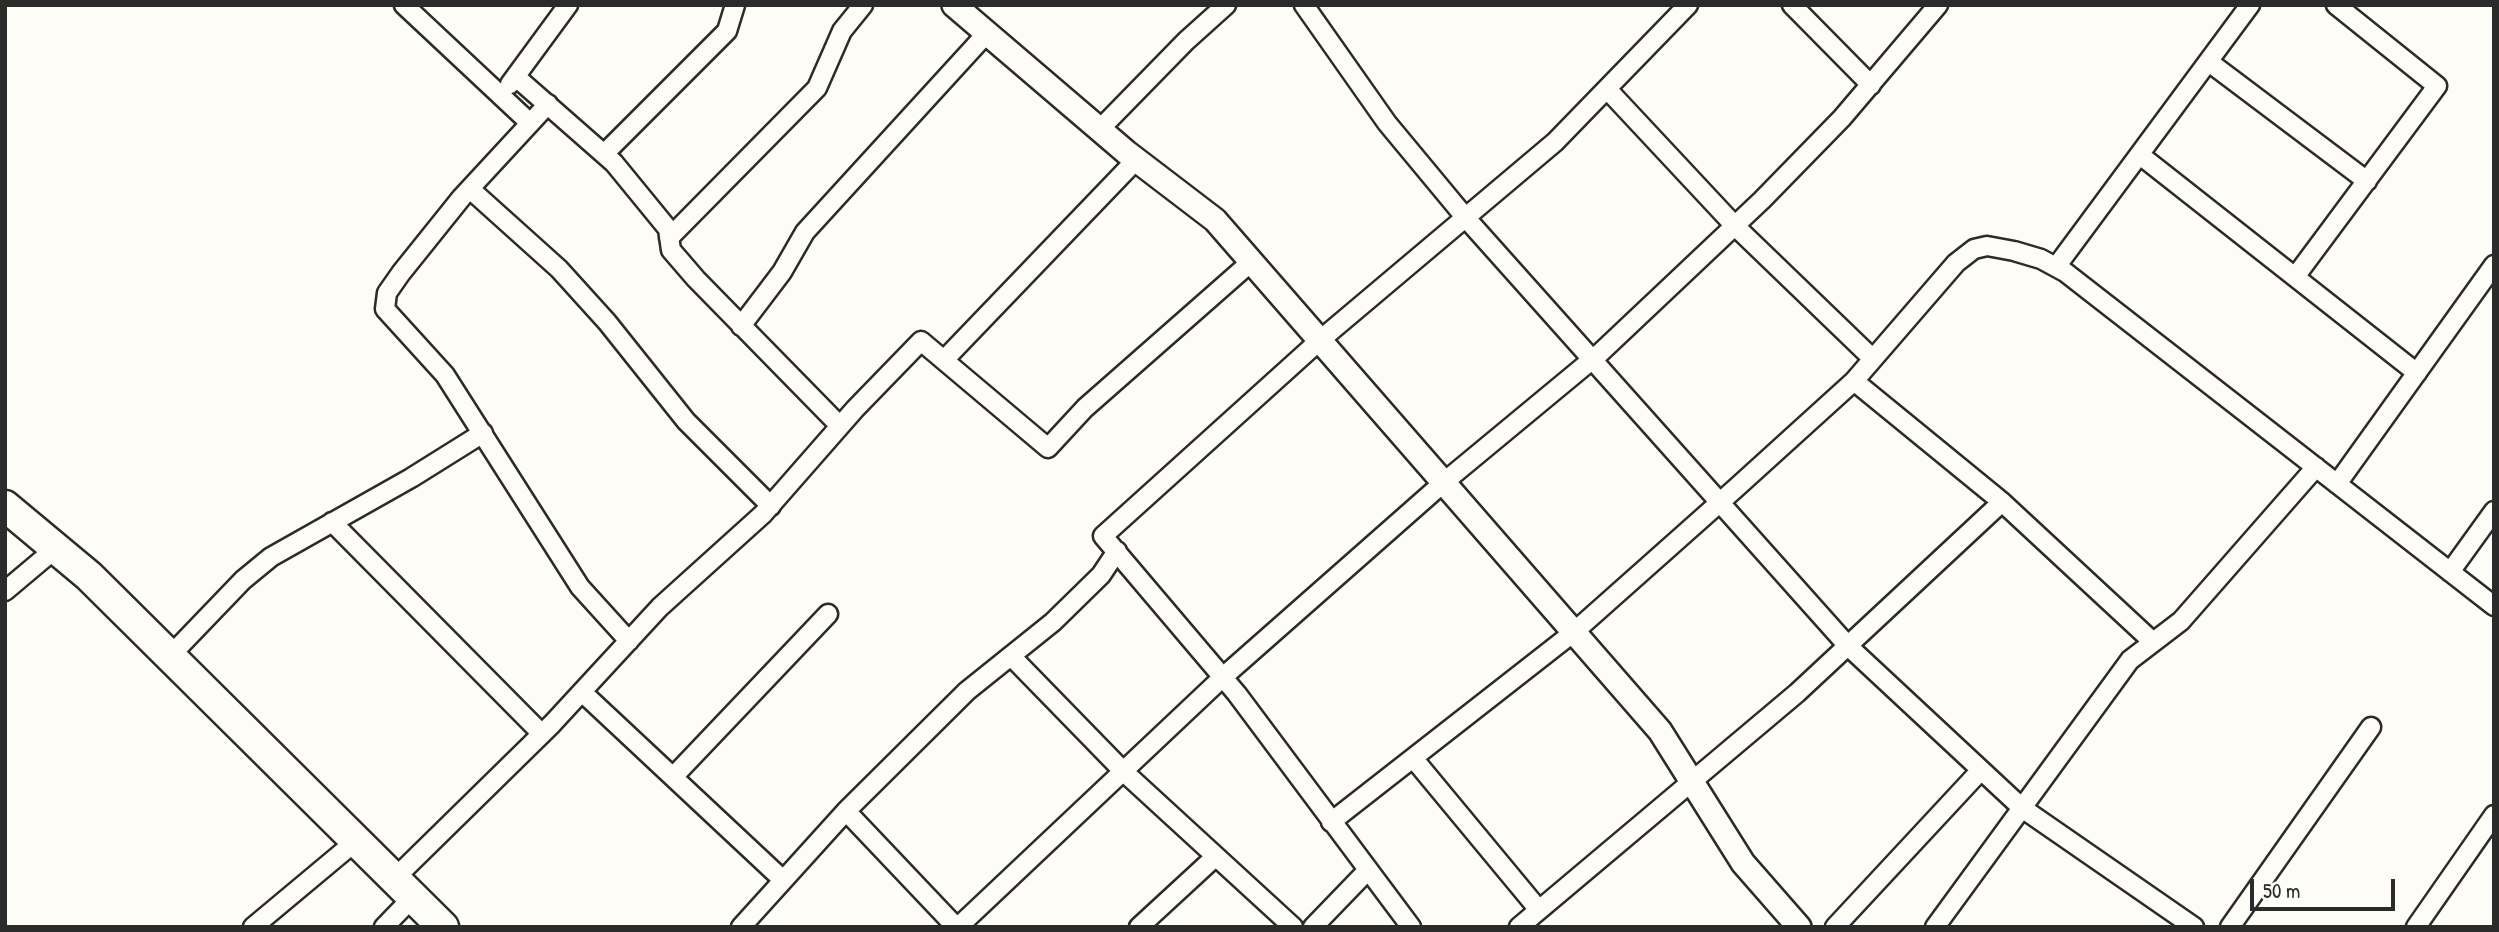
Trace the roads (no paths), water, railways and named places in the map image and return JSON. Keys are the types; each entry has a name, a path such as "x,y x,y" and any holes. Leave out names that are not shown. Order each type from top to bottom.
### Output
{"highway":[{"path":"5,506 89,576 443,927"}],"street":[{"path":"404,5 530,123"},
{"path":"501,95 568,5"},
{"path":"604,153 727,31 735,5"},
{"path":"669,238 817,88 842,31 863,5"},
{"path":"954,5 1136,160 1215,220 1660,731 1743,863 1799,927"},
{"path":"1100,130 1186,41 1226,5"},
{"path":"1304,5 1387,123 1465,218 1848,646 2022,808 2193,927"},
{"path":"1411,927 1223,677 1104,536 1319,341 1555,142 1688,5"},
{"path":"1792,5 1871,85"},
{"path":"846,811 957,927 1223,677 1443,483 1591,361 1735,226 1842,118 1938,5"},
{"path":"2056,267 2250,5"},
{"path":"2295,277 2437,86 2336,5"},
{"path":"741,326 782,272 805,232 987,33"},
{"path":"2208,62 2367,181"},
{"path":"516,77 604,153 668,229 671,250 741,326 840,426"},
{"path":"1607,89 1735,226 1873,359"},
{"path":"548,104 470,189 401,273 387,293 385,309 445,375 580,587 629,641"},
{"path":"2140,155 2417,373"},
{"path":"944,360 1136,160"},
{"path":"470,189 559,269 607,323 686,421 771,506"},
{"path":"1331,822 1574,632 1719,503 1854,381 1956,263 1974,248 1987,246 2014,251 2056,267 2494,606"},
{"path":"384,927 403,888 542,734 660,607 771,506 840,426 921,341 1048,448 1085,408 1251,262"},
{"path":"2337,484 2494,265"},
{"path":"1854,381 2002,502 2153,642"},
{"path":"169,657 243,580 271,557 483,433"},
{"path":"1936,927 2130,660 2181,621 2316,467"},
{"path":"1519,927 1848,646 2002,502"},
{"path":"2450,572 2494,511"},
{"path":"332,522 542,734"},
{"path":"5,591 55,549"},
{"path":"741,927 846,811 967,691 1053,622 1101,575 1117,551"},
{"path":"673,777 828,614"},
{"path":"1011,656 1124,772 1293,927"},
{"path":"582,692 783,880"},
{"path":"2230,927 2371,727"},
{"path":"1413,758 1538,910"},
{"path":"1835,927 1981,770"},
{"path":"2416,927 2494,816"},
{"path":"253,927 356,841"},
{"path":"1139,927 1215,857"},
{"path":"1313,927 1368,870"}]}
